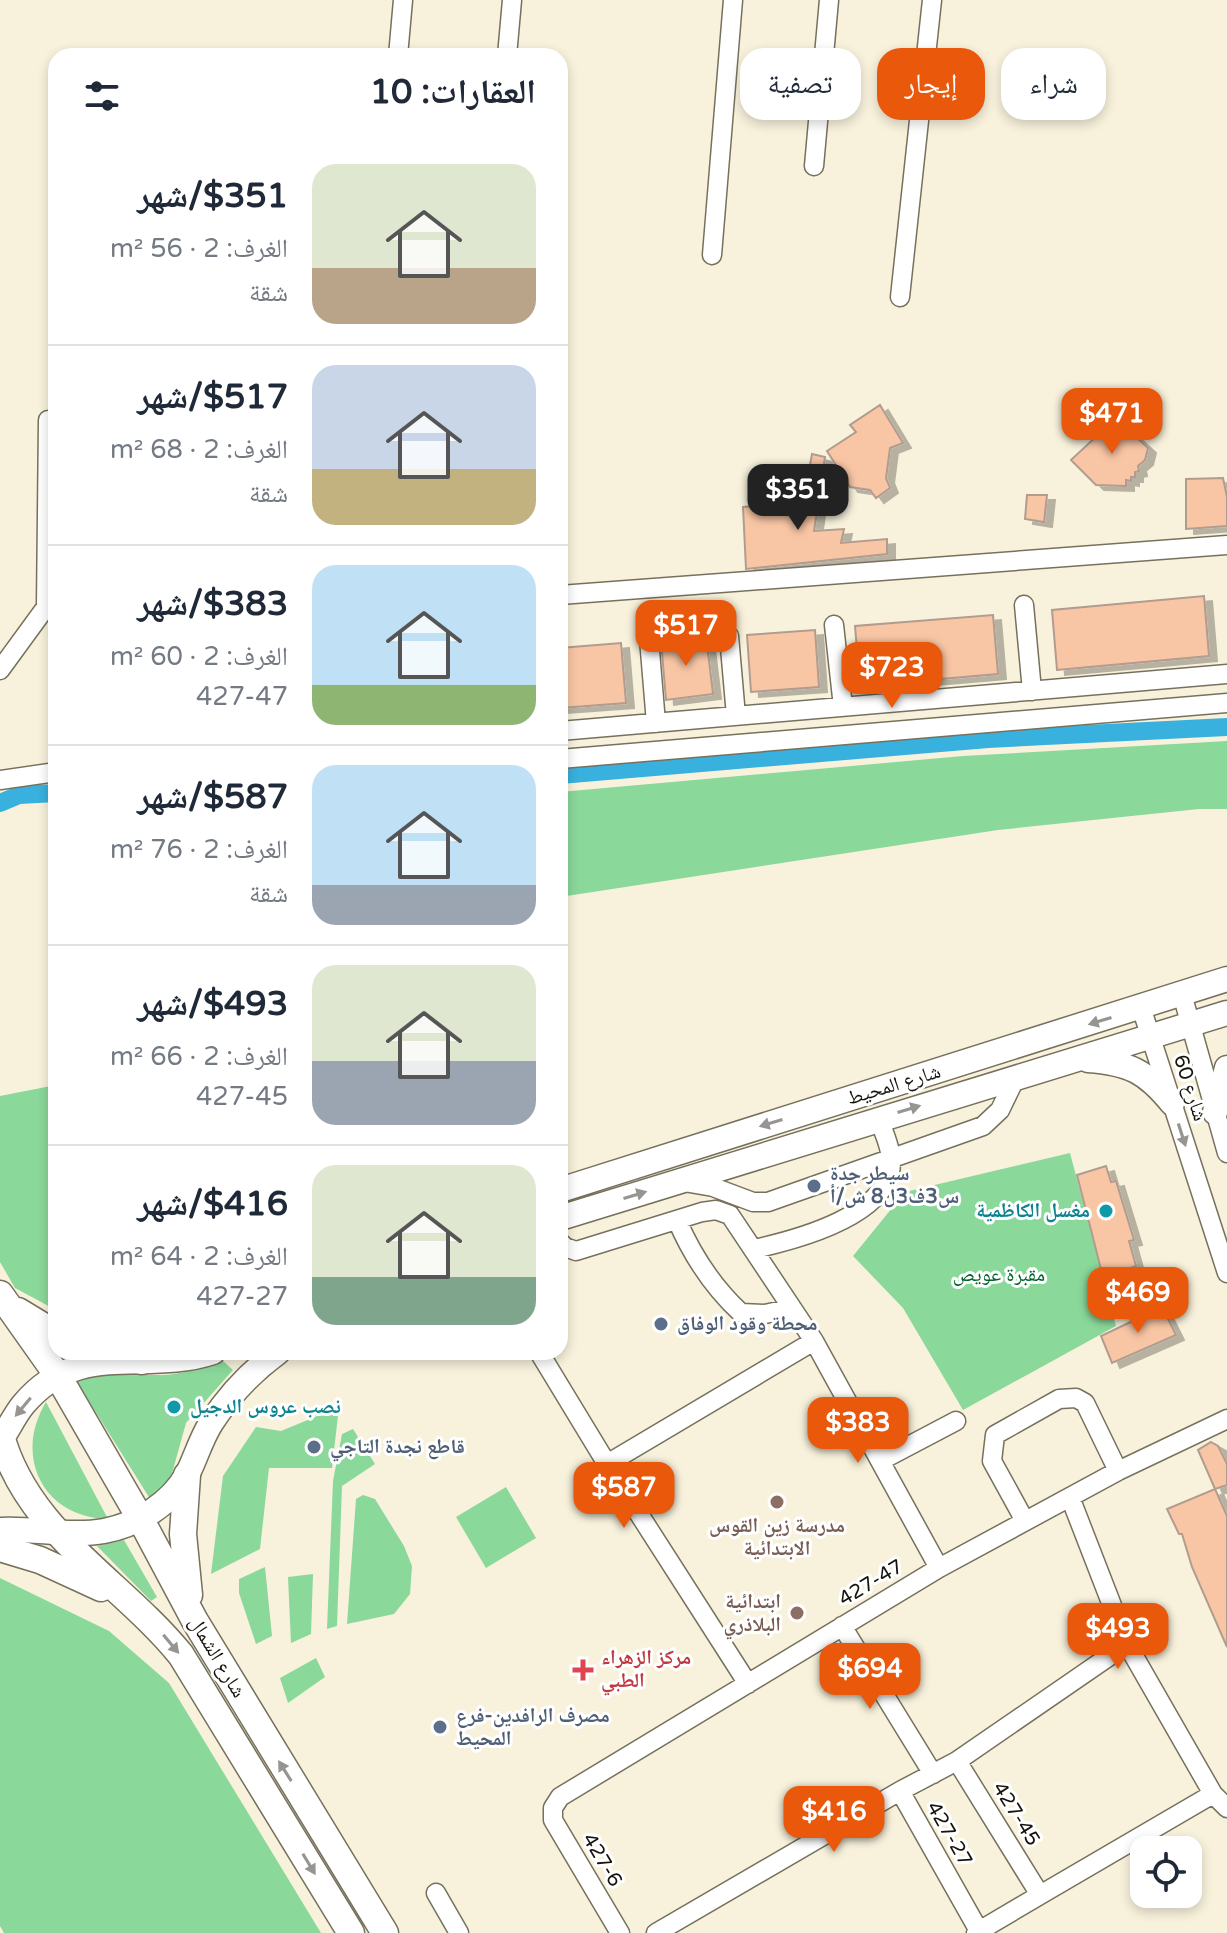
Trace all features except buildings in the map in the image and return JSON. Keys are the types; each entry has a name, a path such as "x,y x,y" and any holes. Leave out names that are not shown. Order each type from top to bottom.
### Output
{"highway":[{"path":"2,1298 48,1329"},
{"name":"شارع الشمال","path":"2,1298 58,1376 195,1621 385,1933"},
{"path":"138,1360 142,1361"},
{"name":"شارع الشمال","path":"1,1438 21,1482 55,1531 168,1639 190,1669 351,1933"},
{"path":"187,1475 183,1504 184,1563 195,1621"},
{"path":"0,1548 74,1573 136,1611"}],"main road":[{"name":"شارع المحيط","path":"568,1187 1227,979"},
{"name":"شارع المحيط","path":"568,1216 1227,1013"},
{"path":"1073,1059 1114,1062 1137,1069 1156,1084 1172,1103"},
{"path":"1215,1112 1227,1068"},
{"path":"858,1096 859,1111 874,1120"},
{"path":"828,1106 836,1119 833,1134"},
{"path":"1,1438 24,1403 58,1376 107,1360 183,1360"},
{"path":"0,1530 90,1533 140,1518 158,1506 187,1475 210,1425 225,1402 266,1360"}],"street":[{"path":"399,48 403,0"},
{"path":"508,48 512,0"},
{"path":"712,255 733,0"},
{"path":"814,166 829,0"},
{"path":"900,297 932,0"},
{"path":"568,594 1227,545"},
{"path":"1024,605 1032,691"},
{"path":"0,670 48,611"},
{"path":"834,625 843,707"},
{"path":"729,636 736,716"},
{"path":"649,639 656,723"},
{"path":"568,730 1227,674"},
{"path":"568,758 1227,703"},
{"path":"0,780 48,773"},
{"name":"شارع 60","path":"1182,994 1227,1153"},
{"name":"شارع 60","path":"1141,1007 1227,1273"},
{"path":"677,1182 713,1187 753,1202 768,1202 990,1122 1000,1110 1016,1077"},
{"path":"754,1249 812,1233 866,1206 884,1185 892,1158 874,1120"},
{"path":"568,1248 576,1251 708,1211 723,1212 734,1221 814,1341 939,1568"},
{"path":"677,1220 718,1292 741,1313 765,1314 792,1308"},
{"path":"607,1464 814,1341"},
{"path":"544,1360 748,1684"},
{"path":"1025,1521 992,1461 995,1435 1059,1399 1076,1398 1085,1403 1118,1471"},
{"name":"427-47","path":"553,1808 560,1797 939,1568 1118,1471 1227,1419"},
{"path":"880,1461 956,1421"},
{"path":"1070,1497 1127,1644 1213,1794 1227,1808"},
{"path":"842,1626 933,1774"},
{"path":"900,1791 957,1761 1127,1644"},
{"name":"427-45","path":"957,1761 1040,1895"},
{"name":"427-27","path":"656,1933 900,1791 977,1932"},
{"path":"977,1932 1213,1794"},
{"name":"427-6","path":"553,1808 553,1820 620,1933"},
{"path":"436,1893 459,1933"}],"green space":[{"path":"1227,741 1227,809 1199,809 998,830 568,896 568,791 963,756"},
{"path":"48,1087 48,1306 15,1288 0,1262 0,1096"},
{"name":"مقبرة عويص","path":"1070,1153 1116,1326 963,1410 903,1308 853,1256 905,1192"},
{"path":"222,1360 233,1370 186,1423 171,1477 152,1502 75,1379 107,1374 170,1374"},
{"path":"46,1402 108,1519 85,1516 66,1508 51,1496 40,1480 34,1462 33,1443 37,1422"},
{"path":"339,1407 332,1468 269,1468 260,1549 211,1574 223,1476 256,1427 281,1431"},
{"path":"353,1429 375,1464 342,1486 337,1626 327,1629 333,1481 342,1434"},
{"path":"506,1487 536,1538 486,1568 456,1517"},
{"path":"363,1495 375,1499 404,1546 412,1566 410,1594 394,1614 347,1624 356,1499"},
{"path":"124,1540 157,1597 151,1601 97,1546"},
{"path":"265,1567 272,1636 256,1644 239,1593 239,1579"},
{"path":"313,1574 311,1634 291,1643 288,1577"},
{"path":"0,1578 109,1631 169,1683 321,1933 4,1933 0,1926"},
{"path":"316,1658 325,1677 288,1703 280,1678"}],"waterway":[{"path":"568,774 988,739 1227,727"},
{"path":"0,803 19,795 48,793"}],"place":[{"name":"سيطر جدة س3ف3ل8 ش/أ","path":"814,1186"},
{"name":"مغسل الكاظمية","path":"1106,1211"},
{"name":"محطة وقود الوفاق","path":"661,1324"},
{"name":"نصب عروس الدجيل","path":"174,1407"},
{"name":"قاطع نجدة التاجي","path":"314,1447"},
{"name":"مدرسة زين القوس الابتدائية","path":"777,1502"},
{"name":"ابتدائية البلاذري","path":"797,1613"},
{"name":"مركز الزهراء الطبي","path":"583,1670"},
{"name":"مصرف الرافدين-فرع المحيط","path":"440,1727"}]}
